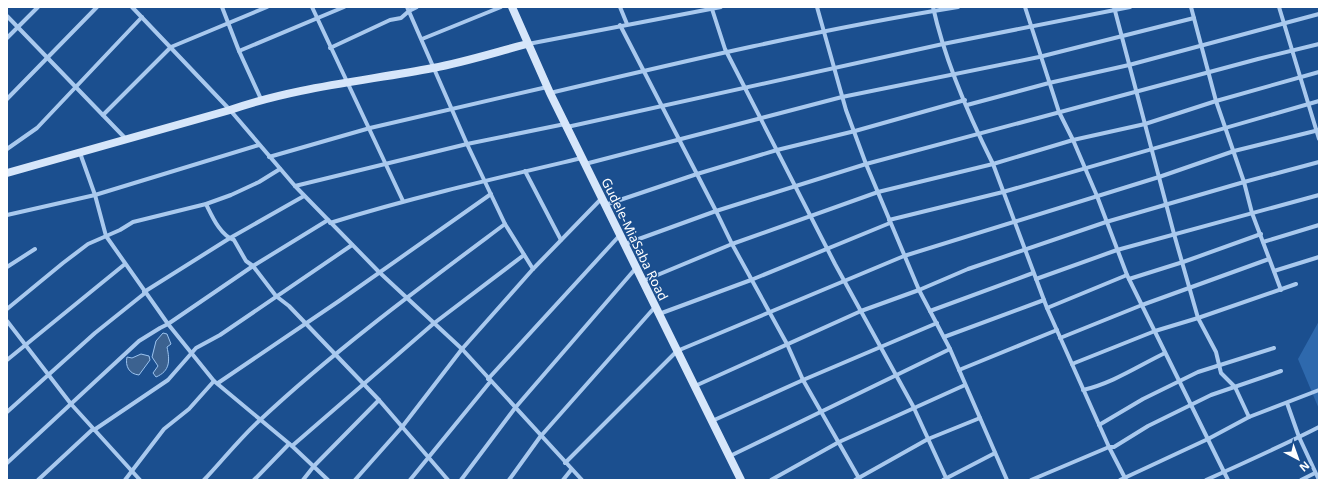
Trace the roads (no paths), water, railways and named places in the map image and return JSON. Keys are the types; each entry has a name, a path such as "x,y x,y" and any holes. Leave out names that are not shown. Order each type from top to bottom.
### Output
{"main road":[{"name":"Gudele-MiaSaba Road","path":"512,7 548,90 741,480"},
{"path":"7,173 230,110 261,99 347,82 434,68 527,44"}],"street":[{"path":"7,38 38,7"},
{"path":"7,99 97,7"},
{"path":"132,7 230,110 304,196 379,272 462,350 540,437 582,480"},
{"path":"222,7 239,51 261,99"},
{"path":"102,115 171,47 267,7"},
{"path":"312,7 330,48 387,164 403,201"},
{"path":"239,51 344,7"},
{"path":"330,48 390,20 402,18 408,9 417,7"},
{"path":"422,38 501,7"},
{"path":"620,7 627,24"},
{"path":"527,44 620,25 721,7"},
{"path":"817,7 842,97 866,164 919,290 950,349 1007,480"},
{"path":"269,157 370,128 451,108 643,71 824,30 933,9 958,7"},
{"path":"1025,7 1059,112 1073,140 1097,196 1128,277 1228,480"},
{"path":"295,186 467,144 566,126 943,44 1031,28 1130,7"},
{"path":"1191,7 1216,101 1244,182 1252,213 1264,242 1280,290"},
{"path":"1279,7 1291,51 1318,131 1319,139"},
{"path":"408,9 422,38 467,144 505,224 534,269"},
{"path":"712,9 727,51 827,248 914,408 945,479 995,453"},
{"path":"933,9 943,44 978,135 993,164 1047,308 1108,447 1125,479"},
{"path":"1115,9 1166,205 1198,318 1216,352 1222,373 1235,387 1249,417"},
{"path":"967,105 1049,83 1129,65 1319,14"},
{"path":"7,16 126,140"},
{"path":"7,149 37,128 142,17"},
{"path":"7,463 139,341 168,324 253,266 329,221 484,179 583,161 679,141 761,117 842,97 1040,57 1194,18"},
{"path":"620,25 732,244 787,344 803,380 839,442 858,479 928,439 980,418"},
{"path":"624,244 716,211 866,164 1208,72 1319,44"},
{"path":"643,281 732,244 878,192 993,164 1073,140 1145,124 1216,101 1319,72"},
{"path":"355,480 402,427 462,350 534,269 561,240 604,201 778,150 855,131 965,100"},
{"path":"509,480 540,437 657,310 751,280 890,221 1152,151 1225,127 1235,127 1254,119 1319,101"},
{"path":"565,463 677,351 771,313 844,280 904,256 1159,177 1234,151 1318,131"},
{"path":"7,215 96,195 259,145"},
{"path":"80,153 96,195 106,236 168,324 191,354 216,382 290,445 328,480"},
{"path":"694,386 861,311 919,290 968,269 1106,222 1319,162"},
{"path":"7,309 62,263 88,244 133,222 206,204 238,192 259,182 280,169"},
{"path":"525,171 561,240"},
{"path":"125,480 164,429 189,409 216,382 305,323 491,194"},
{"path":"1036,279 1117,250 1319,195"},
{"path":"7,412 144,292 230,238 304,196"},
{"path":"206,204 216,223 230,238 234,240 246,261 253,266 276,296 289,306 379,400 448,480"},
{"path":"204,480 260,420 336,355 505,224"},
{"path":"1264,242 1319,225"},
{"path":"1047,308 1128,277 1183,262 1261,234"},
{"path":"410,480 489,380 620,235"},
{"path":"38,480 93,430 168,380 196,348 220,335 352,245"},
{"path":"7,267 35,249"},
{"path":"254,480 290,445 364,384 433,324 524,255"},
{"path":"1274,271 1319,257"},
{"path":"1060,338 1142,305 1269,259"},
{"path":"7,360 24,344 125,264"},
{"path":"461,480 515,408 636,268"},
{"path":"930,311 1033,273"},
{"path":"1072,364 1154,331 1198,318 1296,284"},
{"path":"944,337 1044,300"},
{"path":"7,321 71,404 131,472 140,480"},
{"path":"712,421 880,346 937,323"},
{"path":"959,370 1057,330"},
{"path":"1098,425 1143,399 1198,372 1274,348"},
{"path":"730,456 950,349"},
{"path":"1083,390 1098,386 1122,376 1165,353"},
{"path":"1031,480 1108,447 1114,447 1148,426 1211,395 1281,371"},
{"path":"771,480 839,442 965,385"},
{"path":"1120,480 1125,479 1208,439 1249,417 1319,390"},
{"path":"303,480 314,466 379,400"},
{"path":"1287,403 1299,437 1319,480"},
{"path":"1206,480 1239,464 1263,456 1319,427"},
{"path":"563,480 571,470"},
{"path":"1301,480 1315,473"}]}
